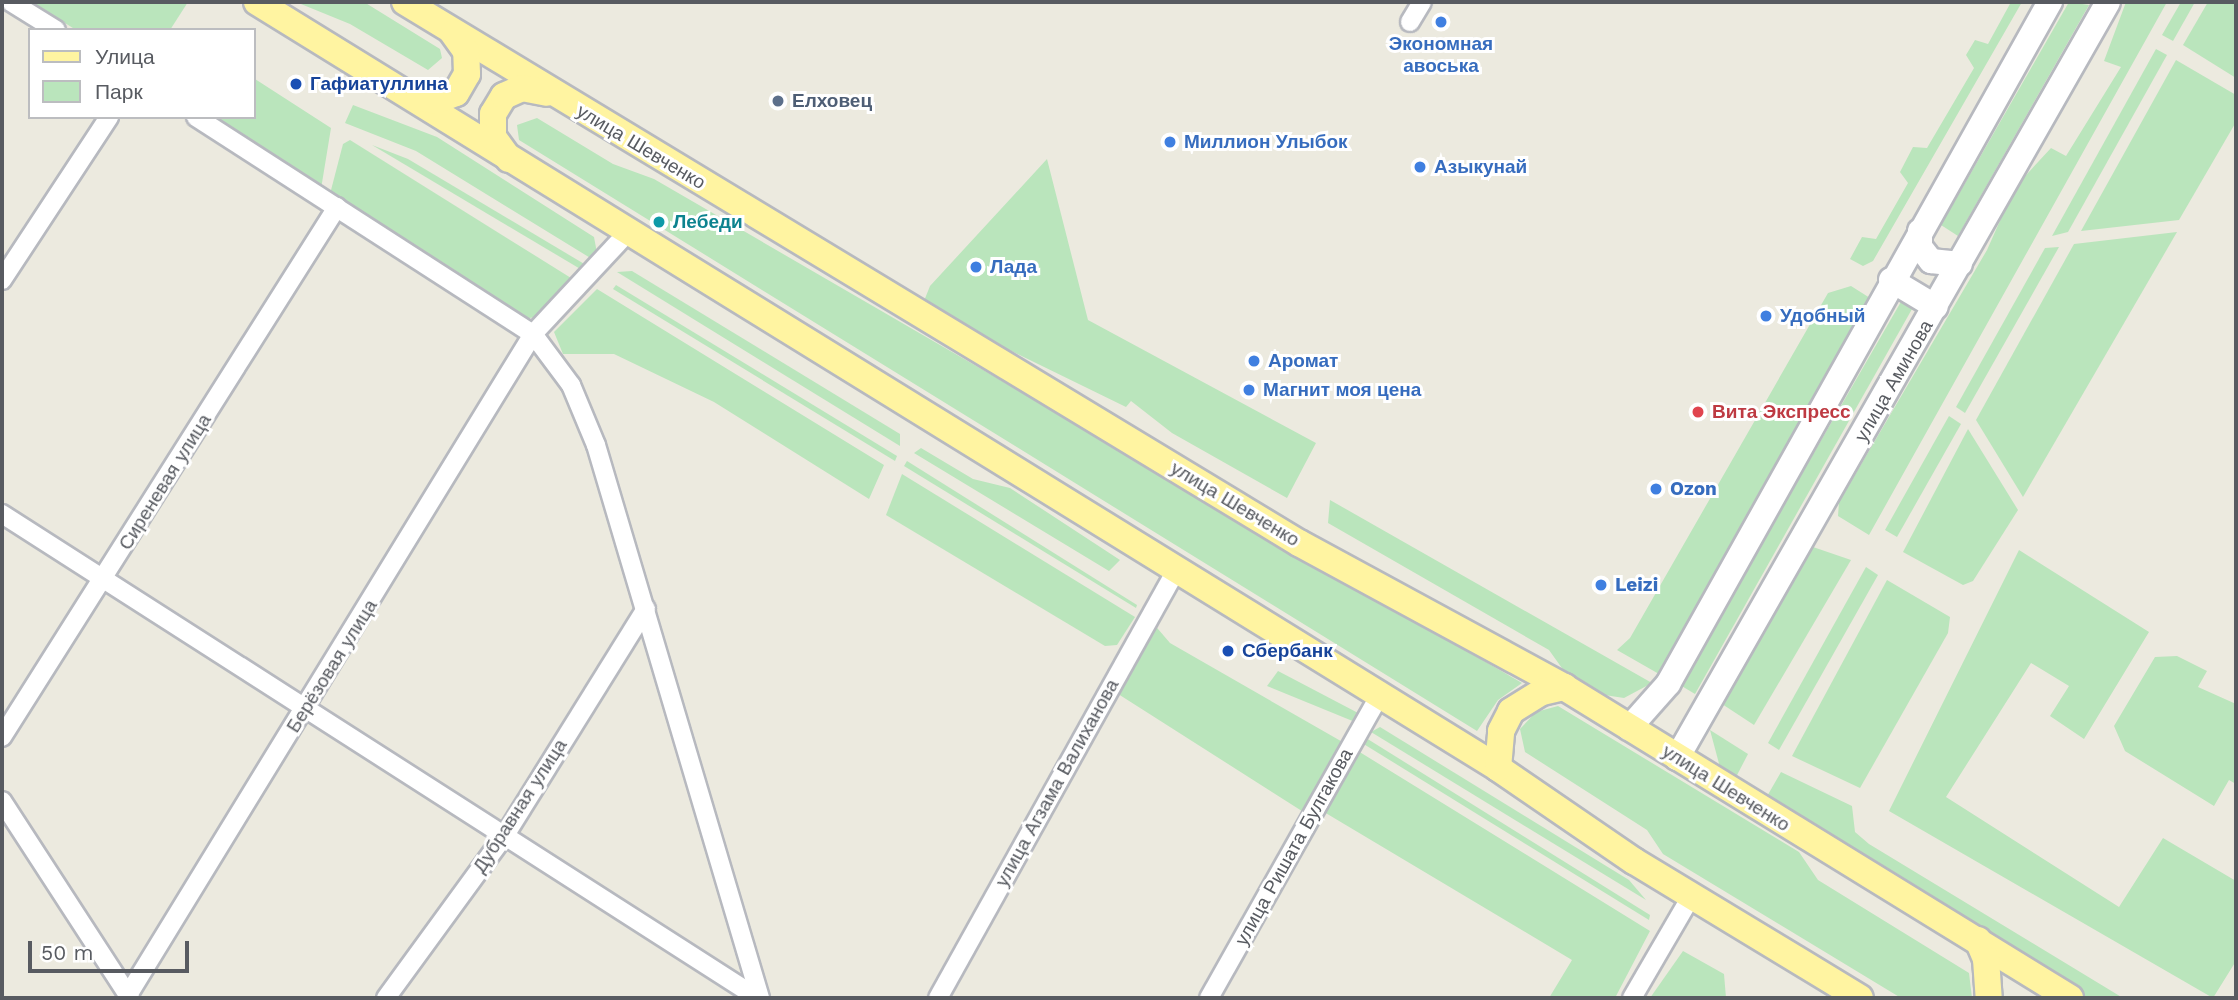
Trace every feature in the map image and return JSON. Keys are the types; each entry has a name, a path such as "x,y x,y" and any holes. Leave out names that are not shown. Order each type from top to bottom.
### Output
{"main road":[{"path":"257,2 1498,768 1692,895 1860,998"},
{"name":"улица Шевченко","path":"405,2 552,94 1299,543 1564,687 2070,998"},
{"path":"410,97 435,101 456,93 467,62 452,31"},
{"path":"509,159 494,137 493,114 504,96 522,88 552,94"},
{"path":"1498,768 1500,731 1511,711 1542,692 1564,687"},
{"path":"1978,940 1986,959 1989,998"}],"street":[{"path":"11,2 53,28"},
{"path":"1410,22 1422,2"},
{"path":"1629,728 1668,684 1891,280 2050,2"},
{"name":"улица Аминова","path":"1677,758 2108,2"},
{"path":"2,280 108,119"},
{"path":"199,119 533,334 572,385 646,609 759,998"},
{"name":"Сиреневая улица","path":"2,737 337,207"},
{"path":"1920,231 1920,247 1931,261 1960,264"},
{"name":"Берёзовая улица","path":"129,997 533,334 628,232"},
{"path":"1891,280 1936,307"},
{"path":"2,514 306,709 507,832 759,998"},
{"name":"улица Агзама Валиханова","path":"938,998 1177,569"},
{"name":"Дубравная улица","path":"386,998 507,832 646,609"},
{"name":"улица Ришата Булгакова","path":"1209,998 1380,696"},
{"path":"2,801 129,997"},
{"path":"1632,998 1692,895"}],"green space":[{"path":"32,2 188,2 171,28 73,28"},
{"path":"296,2 364,2 440,49 442,58 428,70 350,24"},
{"path":"2011,2 2022,2 1873,261 1863,266 1850,259 1862,237 1876,239 1908,183 1900,172 1913,147 1927,148 1974,68 1966,55 1975,40 1988,44"},
{"path":"2069,2 2089,5 1958,236 1941,225"},
{"path":"2126,2 2167,2 1869,535 1838,516 1839,502 1987,250 2015,187 2051,148 2066,156 2121,67 2104,61"},
{"path":"2181,2 2195,2 2173,41 2162,35"},
{"path":"2208,2 2236,2 2236,78 2183,45"},
{"path":"2156,49 2167,55 2068,232 2052,236"},
{"path":"2176,60 2236,95 2236,122 2179,220 2081,231"},
{"path":"256,80 331,128 321,189 210,119 256,119"},
{"path":"353,105 437,137 594,237 597,253 592,259 416,151 345,123"},
{"path":"537,118 613,164 654,179 1522,683 1498,700 1477,731 519,140 517,125"},
{"path":"350,140 571,278 536,317 523,319 330,194 343,144"},
{"path":"372,145 408,159 586,265 582,270"},
{"path":"1047,159 1088,320 1316,443 1287,498 1172,433 1131,401 1126,407 936,314 924,301 930,286"},
{"path":"2177,232 2023,497 1976,420 2074,244"},
{"path":"2059,247 1965,413 1956,407 2045,248"},
{"path":"632,271 900,434 900,446 617,272"},
{"path":"616,285 897,456 895,461 613,289"},
{"path":"1851,286 1870,298 1659,674 1617,650 1630,638 1828,293"},
{"path":"597,289 884,465 869,499 714,402 614,354 563,354 554,332"},
{"path":"1902,300 1912,309 1695,694 1680,685"},
{"path":"1949,416 1961,424 1897,537 1885,530"},
{"path":"1968,429 2018,510 1973,581 1963,585 1903,552"},
{"path":"921,448 973,479 1010,488 1120,560 1109,571 914,453"},
{"path":"907,461 1137,605 1136,608 904,466"},
{"path":"902,474 1135,617 1117,645 1105,646 886,515"},
{"path":"1330,500 1652,683 1624,698 1598,694 1569,678 1549,650 1328,523"},
{"path":"1813,547 1851,560 1754,725 1722,704"},
{"path":"2019,550 2149,632 2084,739 2050,716 2069,686 2031,663 1946,797 2119,907 2163,838 2236,881 2236,961 2213,998 1889,811"},
{"path":"1866,567 1878,575 1779,750 1768,743"},
{"path":"1887,580 1950,617 1948,633 1860,788 1792,756"},
{"path":"1152,622 1170,643 1346,744 1305,813 1115,692"},
{"path":"2177,656 2207,671 2198,687 2236,704 2236,784 2229,780 2214,806 2125,751 2114,726 2155,657"},
{"path":"1278,671 1360,714 1355,722 1267,686"},
{"path":"1558,706 1799,852 1818,880 1969,973 1972,998 1901,998 1663,854 1647,830 1525,752 1520,729 1536,712"},
{"path":"1380,727 1629,880 1646,900 1371,732"},
{"path":"1710,730 1748,754 1735,779 1721,771"},
{"path":"1366,738 1650,915 1649,920 1362,743"},
{"path":"1358,751 1650,931 1615,998 1549,998 1572,960 1324,812"},
{"path":"1781,772 1852,806 1855,832 1869,844 2123,998 2088,998 1766,798"},
{"path":"1683,951 1724,974 1726,998 1650,998"}],"place":[{"name":"Экономная авоська","path":"1441,22"},
{"name":"Гафиатуллина","path":"296,84"},
{"name":"Елховец","path":"778,101"},
{"name":"Миллион Улыбок","path":"1170,142"},
{"name":"Азыкунай","path":"1420,167"},
{"name":"Лебеди","path":"659,222"},
{"name":"Лада","path":"976,267"},
{"name":"Удобный","path":"1766,316"},
{"name":"Аромат","path":"1254,361"},
{"name":"Магнит моя цена","path":"1249,390"},
{"name":"Вита Экспресс","path":"1698,412"},
{"name":"Ozon","path":"1656,489"},
{"name":"Leizi","path":"1601,585"},
{"name":"Сбербанк","path":"1228,651"}]}
